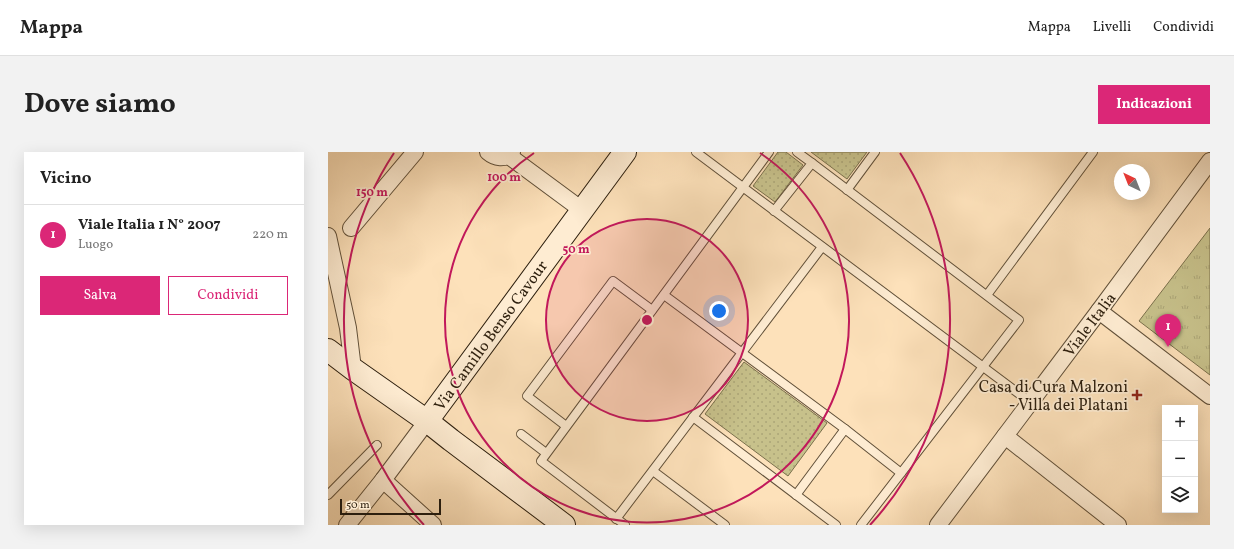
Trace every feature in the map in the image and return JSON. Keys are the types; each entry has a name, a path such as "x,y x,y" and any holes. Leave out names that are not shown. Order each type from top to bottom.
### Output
{"street":[{"path":"351,228 415,152"},
{"path":"488,152 502,158 510,154 582,210"},
{"name":"Via Camillo Benso Cavour","path":"427,421 625,152"},
{"name":"Viale Italia","path":"938,525 1210,161"},
{"path":"328,236 348,328 353,369"},
{"path":"1099,311 1210,396"},
{"path":"328,350 427,421 564,525"},
{"path":"347,525 427,421"},
{"path":"1005,436 1118,525"},
{"path":"383,480 433,525"}],"lane":[{"path":"696,152 1030,402"},
{"path":"625,525 541,461 769,152"},
{"path":"797,152 1019,320 861,525"},
{"path":"847,190 875,152"},
{"path":"987,295 1093,152"},
{"path":"774,211 812,163"},
{"path":"616,519 822,247"},
{"path":"566,426 527,396 613,281 652,310"},
{"path":"664,294 902,473"},
{"path":"693,417 836,525"},
{"path":"796,494 845,430"},
{"path":"521,434 546,453"},
{"path":"328,495 377,445"},
{"path":"653,471 725,525"}],"green space":[{"path":"778,152 786,152 803,165 775,202 753,186"},
{"path":"811,152 867,152 847,179"},
{"path":"1210,228 1210,375 1139,321"},
{"path":"744,362 827,423 788,476 705,414"}],"place":[{"name":"Viale Italia 1 N° 2007","path":"1168,347"},
{"name":"Casa di Cura Malzoni - Villa dei Platani","path":"1137,395"}]}
